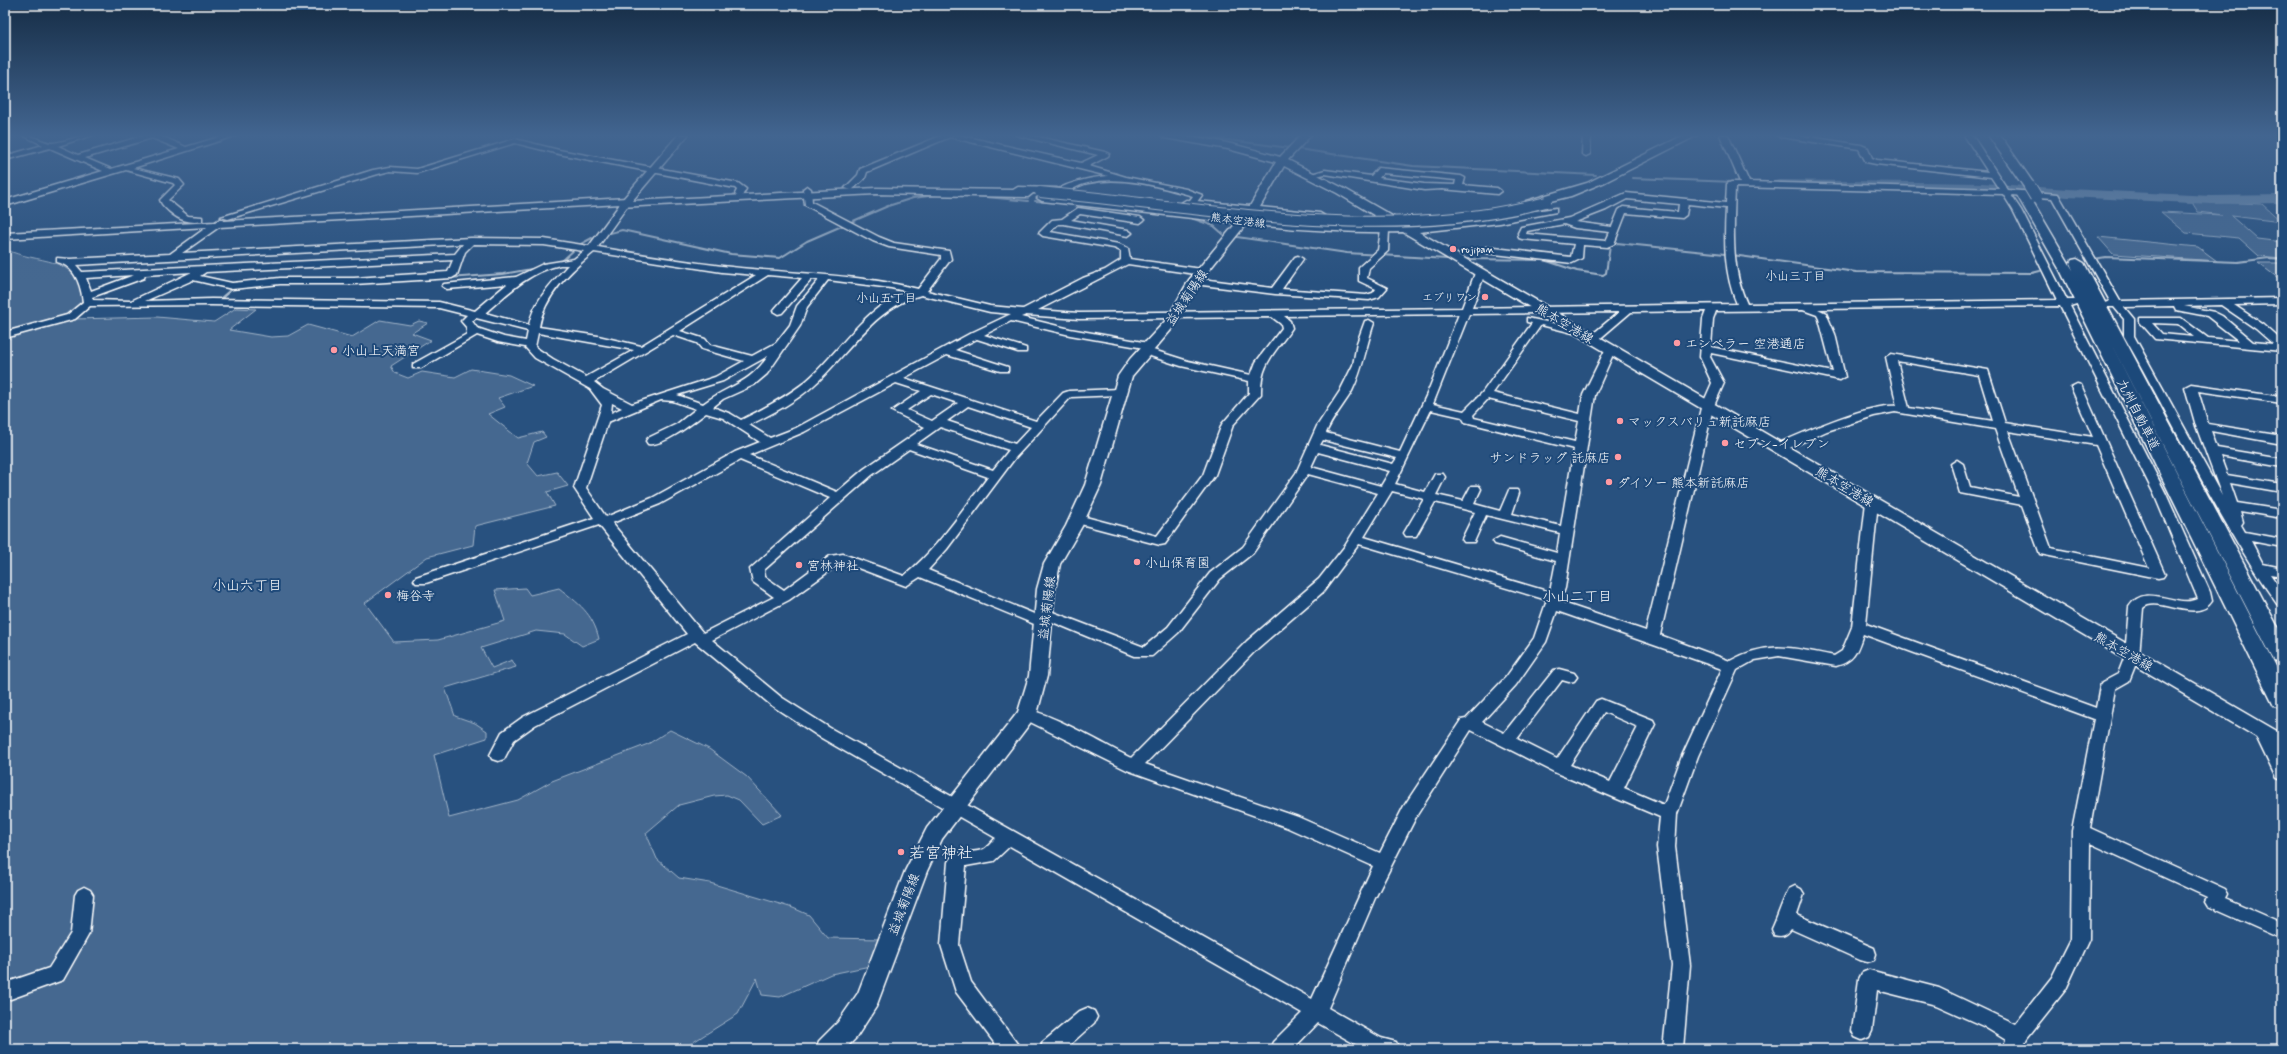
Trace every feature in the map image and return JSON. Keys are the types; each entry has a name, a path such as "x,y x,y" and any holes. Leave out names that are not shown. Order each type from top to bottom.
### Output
{"highway":[{"name":"九州自動車道","path":"2018,184 2097,299 2126,358 2282,655"},
{"name":"九州自動車道","path":"2019,184 2068,272 2282,700"}],"main road":[{"path":"625,203 640,184"},
{"name":"益城菊陽線","path":"828,1049 847,1030 868,999 916,871 934,834 1027,714 1038,676 1046,589 1052,564 1078,519 1093,485 1125,376 1176,315 1198,276 1248,215 1268,184"},
{"name":"熊本空港線","path":"1326,184 1388,225 1407,230 1480,273 1541,316 1577,331 1610,350 2282,743"},
{"name":"熊本空港線","path":"625,203 739,194 806,191 914,190 1059,192 1191,204 1306,227 1388,225 1468,214 1565,199 1593,184"},
{"name":"熊本空港線","path":"625,203 849,188 925,186 1020,192 1303,223 1356,226 1425,224 1475,220 1549,204 1608,184"},
{"name":"熊本空港線","path":"1020,192 1248,215"},
{"name":"熊本空港線","path":"1407,230 1450,227 1525,216 1562,207 1565,199"}],"street":[{"path":"5,203 66,184"},
{"path":"179,184 164,200 166,204 186,219 216,223"},
{"path":"5,240 216,223 338,184"},
{"path":"728,184 738,186 742,189 739,194"},
{"path":"849,188 853,184"},
{"path":"1059,192 1069,184"},
{"path":"1156,184 1198,195 1191,204"},
{"path":"1403,184 1424,187 1497,191"},
{"path":"1731,184 1730,255 1739,300 1743,307"},
{"path":"1734,184 2023,191 2055,196 2112,304 2128,319 2130,326 2129,336 2154,379 2219,502 2241,535 2258,567 2282,601"},
{"path":"1862,1031 1869,978 1939,997 1990,1020 2015,1042 2059,983 2080,938 2081,831 2104,716 2108,686 2124,677 2132,656 2135,612 2140,602 2157,600 2175,605 2196,606 2205,601 2203,592 2160,494 2069,303 2023,191 2012,184"},
{"path":"741,425 789,398 810,383 870,321 891,304 909,293 921,292 946,259 946,253 892,245 844,224 808,203 806,191"},
{"path":"1684,201 1682,215 1623,210 1611,242 1608,244 1579,243 1522,236 1524,229 1565,221 1603,208 1626,196 1684,201 1731,206"},
{"path":"5,236 216,223 625,203"},
{"path":"625,203 592,249 576,262 545,297 536,314 530,345 531,350 600,392 632,409"},
{"path":"1064,221 1078,211 1140,220 1116,246"},
{"path":"5,231 188,221 216,223"},
{"path":"1126,261 1124,250 1116,246 1043,233 1055,222 1064,221 1128,233"},
{"path":"1565,221 1575,225 1616,230"},
{"path":"5,335 71,317 88,300 152,272 216,223"},
{"path":"421,580 603,521 656,501 739,455 800,430 1002,321 1012,318 1126,261 1275,291 1358,298 1376,295 1382,288 1362,279 1364,267 1383,251 1388,225"},
{"path":"5,243 44,238"},
{"path":"60,260 70,262 174,255 471,241 530,241 764,274 826,277 891,285 990,309 1079,316 1490,311 1541,316 1627,310 1743,307 2069,303"},
{"path":"439,305 459,257 471,241"},
{"path":"1486,250 1572,260 1577,258 1579,243"},
{"path":"80,275 459,257"},
{"path":"1275,291 1298,259"},
{"path":"70,262 69,263 80,275 87,289 88,300"},
{"path":"417,366 472,335 472,326 466,321 526,272 563,262 576,262"},
{"path":"132,304 161,289 192,277 204,269"},
{"path":"1134,766 1266,633 1316,590 1357,539 1397,469 1426,406 1480,273"},
{"path":"585,382 764,274"},
{"path":"778,311 809,276"},
{"path":"192,277 232,286 280,281 450,279 517,280"},
{"path":"652,441 681,426 719,397 750,383 763,372 780,345 795,326 802,306 826,277"},
{"path":"88,300 132,304 211,302 439,305 534,329 598,339 642,349"},
{"path":"2112,304 2282,301"},
{"path":"2178,302 2180,308 2210,314 2218,318 2250,346"},
{"path":"2223,302 2260,327 2282,347"},
{"path":"1794,307 1821,313 1849,306"},
{"path":"1652,638 1655,618 1708,408 1718,383 1705,357 1708,319 1712,308"},
{"path":"1592,340 1627,310"},
{"path":"1706,349 1754,357 1776,364 1840,377 1828,332 1828,322 1821,313"},
{"path":"1078,519 1160,540 1209,475 1228,424 1255,394 1255,378 1261,362 1287,328 1286,323 1275,314"},
{"path":"1467,415 1486,395 1541,316"},
{"path":"1012,318 1147,349 1186,364 1255,378"},
{"path":"2205,342 2181,321 2144,320 2159,337 2205,342 2250,346 2282,347"},
{"path":"919,572 1139,652 1147,652 1173,630 1215,576 1248,550 1304,469 1316,441 1346,391 1358,365 1362,343 1369,323"},
{"path":"472,330 502,340 530,345"},
{"path":"670,331 701,340 706,347 753,360"},
{"path":"975,335 1022,350"},
{"path":"603,420 660,397 706,384 780,345"},
{"path":"1280,1049 1317,1011 1366,898 1410,811 1466,724 1471,723 1511,681 1541,639 1554,602 1589,395 1610,350"},
{"path":"946,351 981,365 1004,369"},
{"path":"1904,410 1890,357 1984,372 2000,426 2045,551 2158,574 2077,387"},
{"path":"895,379 1037,425"},
{"path":"2241,535 2214,451 2202,426 2191,387 2282,400"},
{"path":"929,391 898,411 1017,449"},
{"path":"600,392 608,405 580,488 603,521 656,588 699,638 776,701 848,746 1377,1046 1389,1049"},
{"path":"498,755 508,736 529,721 784,596 835,559 843,558 906,582 919,572 950,538 995,475 1037,425 1067,395 1073,393 1120,392"},
{"path":"1486,395 1585,418"},
{"path":"660,397 674,398 727,416 769,443"},
{"path":"784,596 758,579 757,569 868,472 966,403"},
{"path":"1426,406 1467,415"},
{"path":"1779,448 1823,429 1872,413 1896,409 2101,442"},
{"path":"1467,415 1469,420 1580,448"},
{"path":"2202,426 2282,440"},
{"path":"1316,441 1403,456"},
{"path":"1316,441 1397,469"},
{"path":"906,444 995,475"},
{"path":"2214,451 2282,463"},
{"path":"739,455 838,497"},
{"path":"1957,464 1964,490 2027,502"},
{"path":"1304,469 1385,489 1430,497 1566,531"},
{"path":"1411,534 1439,477"},
{"path":"2223,478 2282,488"},
{"path":"1467,506 1475,489"},
{"path":"1505,516 1513,493"},
{"path":"1673,1049 1681,965 1666,847 1669,814 1690,756 1731,667 1751,656 1779,651 1836,661 1848,654 1860,627 1872,502"},
{"path":"2232,506 2282,514"},
{"path":"1469,539 1482,510"},
{"path":"2241,535 2282,543"},
{"path":"1357,539 1554,602 1731,667"},
{"path":"1500,542 1562,559"},
{"path":"2258,567 2282,572"},
{"path":"1860,627 2104,716"},
{"path":"1507,741 1559,673"},
{"path":"1560,768 1601,705 1647,724 1615,789"},
{"path":"1027,714 1134,766 1292,822 1384,863"},
{"path":"1471,723 1560,768 1615,789 1669,814"},
{"path":"2262,732 2282,774"},
{"path":"2081,831 2218,894 2214,901 2282,931"},
{"path":"1008,837 988,856 961,859 957,862 950,945 963,986 1011,1049"},
{"path":"1795,894 1784,924 1867,954"},
{"path":"5,992 56,974 80,934 84,895"},
{"path":"1050,1049 1087,1017"}],"shaded area":[{"path":"2191,201 2262,204 2282,222 2231,216 2257,239 2282,242 2282,258 2259,256 2239,238 2186,233 2161,212 2222,215 2198,212"},
{"path":"2098,237 2198,247 2217,261 2113,254"},
{"path":"5,249 64,267 73,274 80,284 84,299 69,315 5,333"},
{"path":"2258,263 2282,263 2282,281"},
{"path":"236,308 256,309 229,330 271,337 288,336 308,325 352,337 380,320 410,325 419,321 428,323 412,333 431,340 391,366 395,373 408,378 422,372 455,377 471,369 509,375 533,386 498,398 505,407 488,414 518,438 542,432 546,437 534,442 527,463 538,476 557,472 568,486 547,492 555,506 475,526 473,545 427,557 365,603 394,642 438,640 505,621 495,590 525,588 530,595 559,588 584,609 593,622 599,639 582,646 565,634 536,631 481,648 492,668 512,660 516,667 445,688 455,716 475,723 487,731 487,738 434,755 449,818 518,800 552,781 648,744 670,730 709,749 747,777 782,815 762,824 739,800 727,795 714,796 679,805 646,833 657,859 679,878 710,883 793,908 809,915 828,938 881,939 875,965 831,974 780,997 762,995 757,978 738,1014 687,1046 677,1049 5,1049 5,337 74,319 157,317 214,322"}],"waterway":[{"path":"1859,184 1982,186 2068,193 2212,200 2282,199"},
{"path":"610,233 622,230 731,254 780,258 807,241 888,206 913,198 937,195"},
{"path":"976,196 1028,201"},
{"path":"1035,201 1051,202"},
{"path":"1191,218 1214,226 1223,234"},
{"path":"1237,237 1347,253 1447,259"},
{"path":"581,244 592,238"},
{"path":"1464,259 1544,260 1577,271 1603,275 1606,273 1610,246 1617,243 1725,254 1856,272 2032,273 2040,271"},
{"path":"556,262 562,261 576,248"},
{"path":"2094,259 2106,257 2238,262 2269,258 2282,259"},
{"path":"449,278 503,274 537,268"},
{"path":"219,300 233,288"}],"place":[{"name":"rojipan","path":"1453,249"},
{"name":"エブリワン","path":"1485,297"},
{"name":"エンペラー 空港通店","path":"1677,343"},
{"name":"小山上天満宮","path":"334,350"},
{"name":"マックスバリュ新託麻店","path":"1620,421"},
{"name":"セブン-イレブン","path":"1725,443"},
{"name":"サンドラッグ 託麻店","path":"1618,457"},
{"name":"ダイソー 熊本新託麻店","path":"1609,482"},
{"name":"小山保育園","path":"1137,562"},
{"name":"宮林神社","path":"799,565"},
{"name":"梅谷寺","path":"388,595"},
{"name":"若宮神社","path":"901,852"}],"district":[{"name":"小山三丁目","path":"1795,276"},
{"name":"小山五丁目","path":"886,298"},
{"name":"小山六丁目","path":"247,585"},
{"name":"小山二丁目","path":"1577,596"}]}
